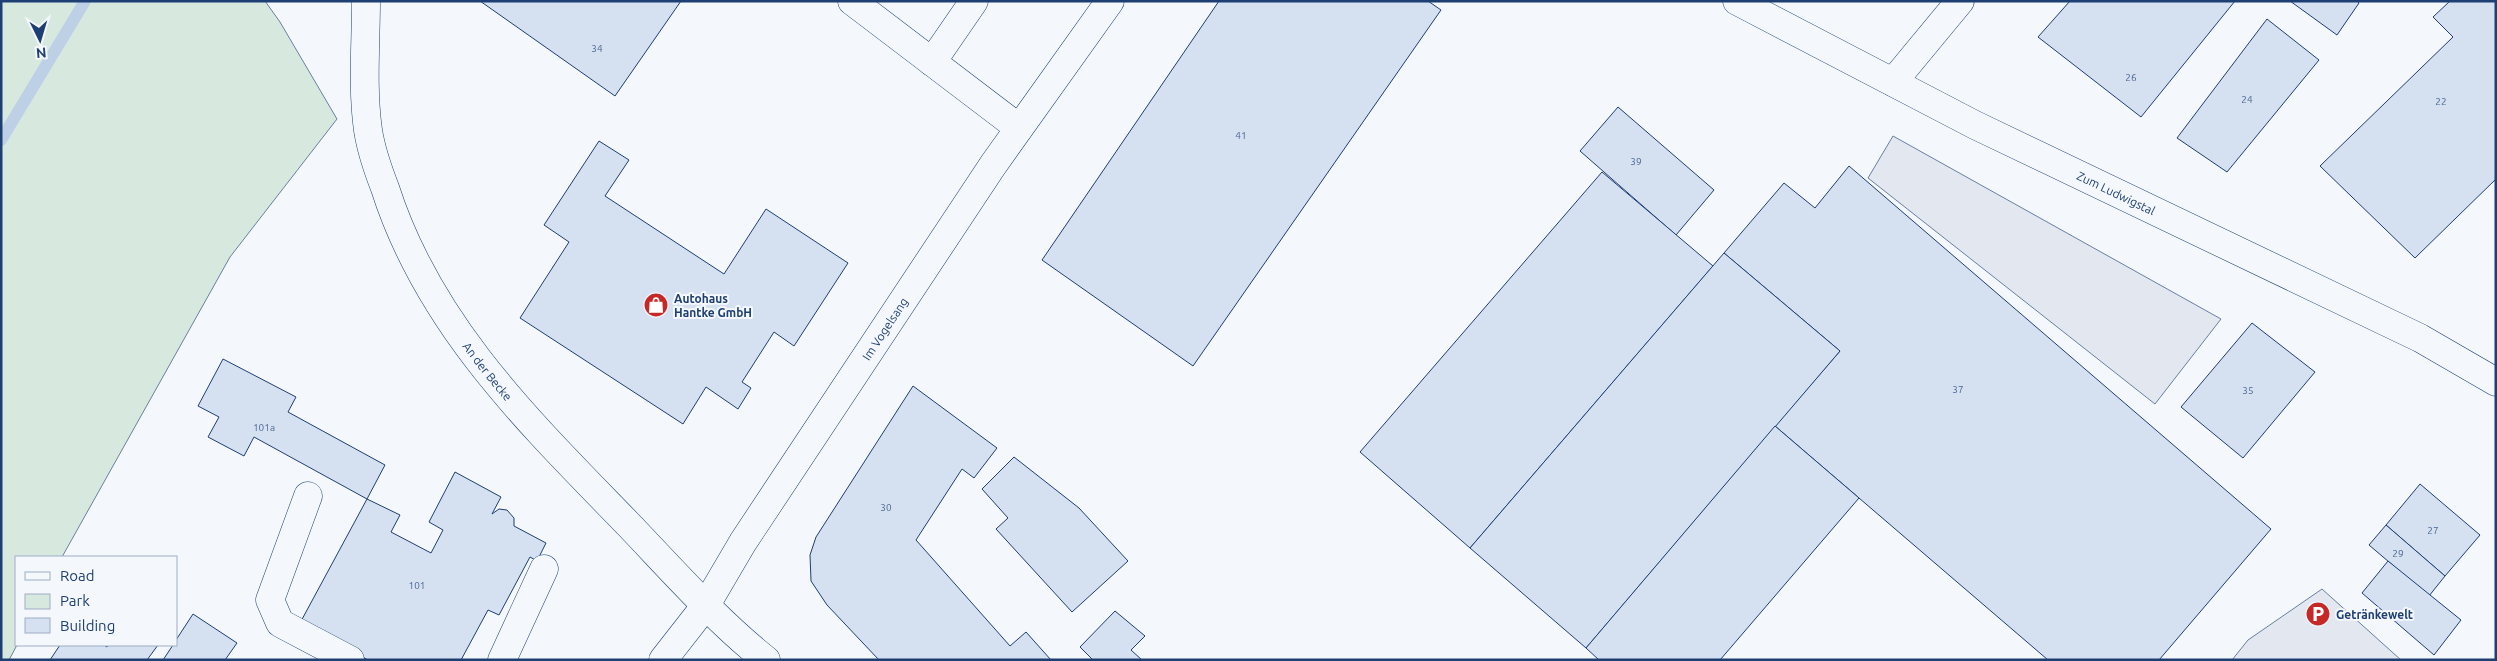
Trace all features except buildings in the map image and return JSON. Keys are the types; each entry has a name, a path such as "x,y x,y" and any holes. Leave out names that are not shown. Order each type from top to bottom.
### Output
{"street":[{"name":"An der Becke","path":"366,1 365,74 368,130 393,215 410,254 431,294 459,336 551,445 706,605 766,660"},
{"path":"852,1 1019,128"},
{"path":"932,62 974,1"},
{"name":"Im Vogelsang","path":"664,660 706,605 748,534 1019,128 1110,1"},
{"name":"Zum Ludwigstal","path":"1737,1 1975,125 2420,338 2496,382"},
{"path":"1893,82 1960,1"},
{"path":"308,496 270,600 280,623 350,660"},
{"path":"502,660 544,569"}],"green space":[{"path":"1,1 265,1 280,22 337,119 230,257 63,556 15,556 16,646 9,660 1,660"}],"shaded area":[{"path":"1893,136 2221,319 2155,404 1868,178"},
{"name":"Getränkewelt","path":"2322,589 2401,660 2232,660 2248,640"}],"waterway":[{"path":"1,140 85,1"}],"place":[{"name":"Autohaus Hantke GmbH","path":"656,305"},
{"name":"Getränkewelt","path":"2318,614"}]}
